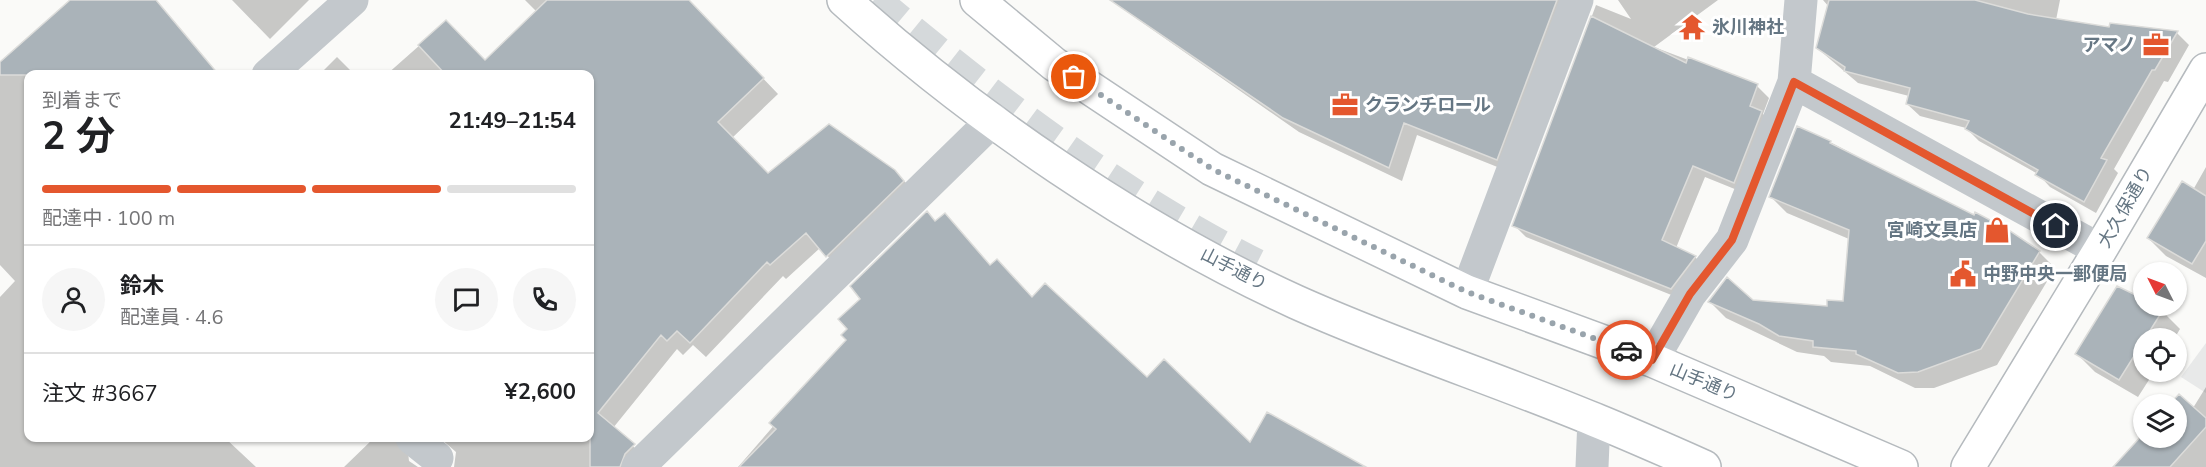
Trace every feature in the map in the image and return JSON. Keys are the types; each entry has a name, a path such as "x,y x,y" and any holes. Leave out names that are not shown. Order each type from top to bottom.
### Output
{"main road":[{"name":"山手通り","path":"844,0 896,47 993,120 1096,191 1184,244 1294,301 1425,356 1594,419 1704,467"},
{"name":"山手通り","path":"977,0 1054,64 1212,169 1467,292 1652,360 1901,467"},
{"name":"大久保通り","path":"1968,467 2206,70"}],"street":[{"path":"274,70 352,0"},
{"path":"1467,292 1577,0"},
{"path":"1652,360 1690,294 1732,240 1794,82 1795,1"},
{"path":"1794,82 2100,250"},
{"path":"639,467 993,120"},
{"path":"1592,467 1594,419"},
{"path":"417,442 437,458"}],"shaded area":[{"path":"2206,343 2206,393 2187,381 2187,369"}],"building":[{"path":"70,0 156,0 215,70 24,70 24,75 0,75 0,62"},
{"path":"547,0 689,0 764,78 718,122 768,173 829,124 895,170 904,181 826,257 806,233 770,265 767,262 690,343 677,331 667,341 661,335 598,413 635,444 625,454 620,467 590,467 590,442 594,442 594,70 441,70 418,45 446,20 485,60"},
{"path":"1110,0 1557,0 1497,160 1404,123 1389,168 1283,118"},
{"path":"1829,0 1975,0 2028,14 2109,27 2110,23 2178,31 2155,70 2152,70 2101,158 2107,160 2084,202 2035,175 2038,170 1965,129 1969,121 1906,104 1910,88 1844,71 1845,67 1816,48"},
{"path":"1591,16 1686,63 1688,57 1758,84 1750,106 1762,111 1734,183 1693,166 1662,240 1696,256 1671,289 1512,226"},
{"path":"1797,126 1831,141 1830,143 1974,215 1975,212 2007,229 2040,251 1981,349 1918,372 1898,373 1856,354 1856,351 1813,347 1813,341 1779,336 1759,324 1708,302 1727,277 1753,300 1827,306 1827,300 1843,301 1849,230 1769,197"},
{"path":"2182,181 2206,196 2206,241 2192,264 2147,238"},
{"path":"927,211 935,221 945,213 990,265 997,259 1032,297 1045,283 1147,377 1164,359 1250,442 1267,412 1366,467 739,467 776,429 769,423 846,340 841,335 847,329 838,319 860,299 850,286"},
{"path":"2117,286 2133,294 2133,316 2159,316 2152,328 2133,328 2133,358 2119,380 2075,354"},
{"path":"2187,401 2206,418 2206,427 2170,467 2113,467 2133,445 2133,448 2187,448"}],"tunnel":[{"path":"874,0 964,74 1057,144 1155,208 1256,265"}],"way so far":[{"path":"1074,77 1212,169 1467,292 1626,350"}],"place":[{"name":"氷川神社","path":"1692,27"},
{"name":"アマノ","path":"2156,45"},
{"name":"クランチロール","path":"1345,105"},
{"name":"宮崎文具店","path":"1997,230"},
{"name":"中野中央一郵便局","path":"1963,274"}],"route":[{"path":"1626,350 1652,360 1690,294 1732,240 1794,82 2056,226"}]}
